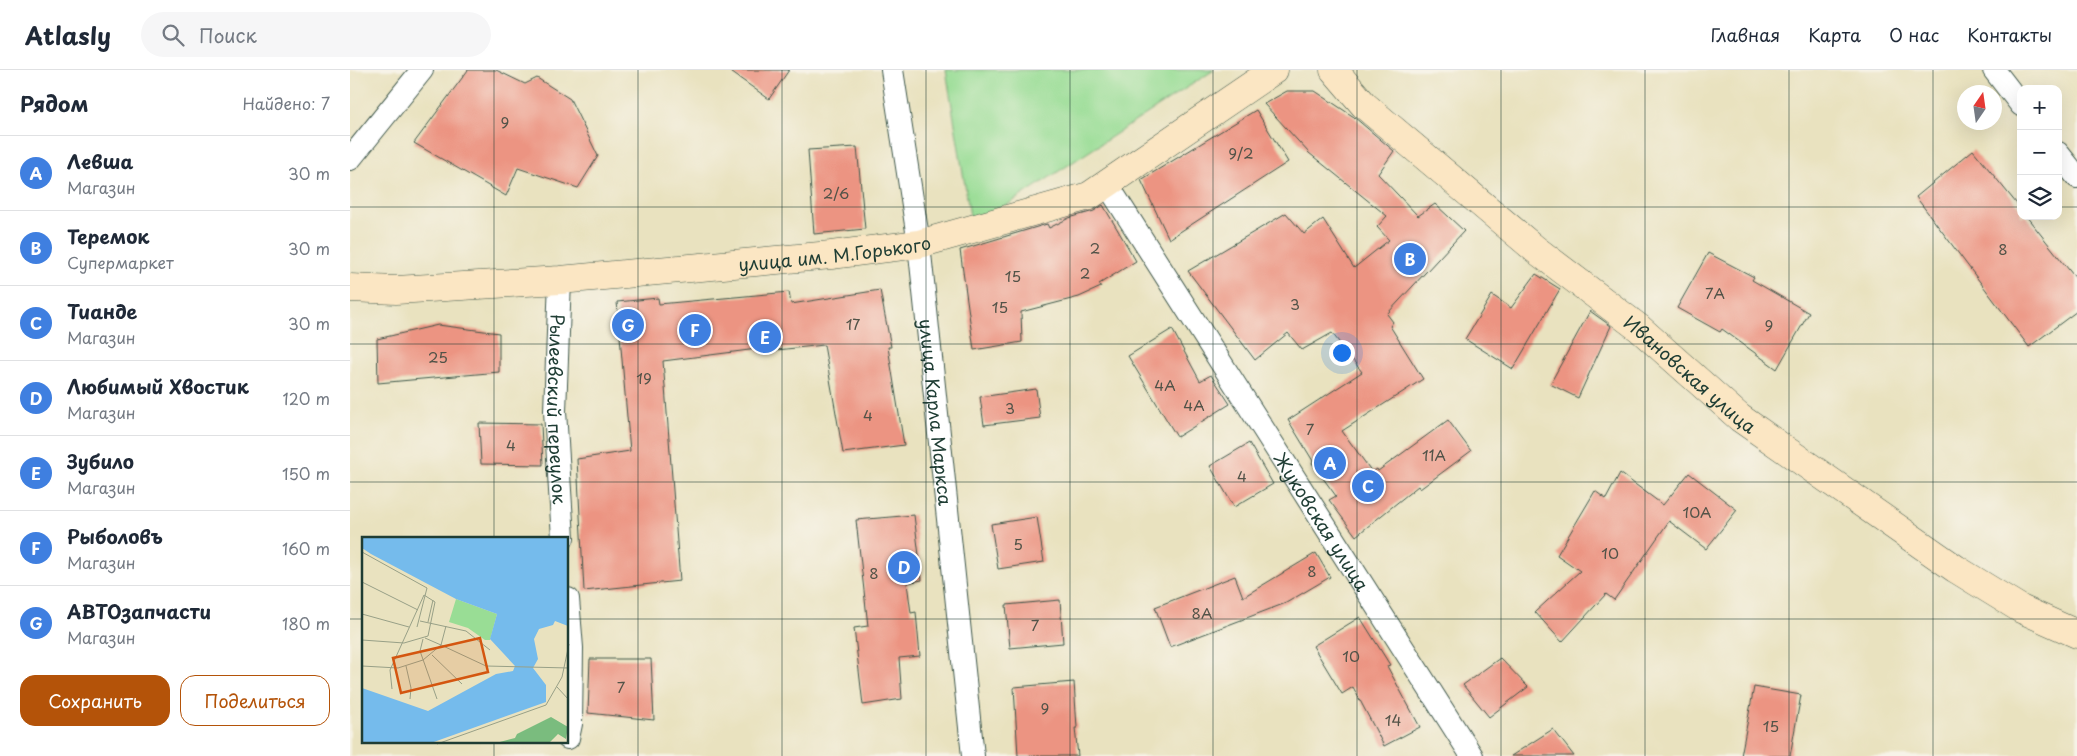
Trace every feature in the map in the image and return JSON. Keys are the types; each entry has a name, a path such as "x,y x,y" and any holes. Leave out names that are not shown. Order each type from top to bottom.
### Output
{"main road":[{"name":"улица им. М.Горького","path":"350,288 396,290 560,280 831,255 919,244 1089,196 1274,70"},
{"name":"Ивановская улица","path":"1334,70 1364,105 1535,249 1639,328 1740,418 1956,569 2021,609 2077,634"}],"street":[{"path":"350,159 422,70"},
{"name":"улица Карла Маркса","path":"892,70 919,244 973,756"},
{"path":"1994,70 2017,100"},
{"path":"2062,158 2077,177"},
{"name":"Жуковская улица","path":"1107,184 1472,756"},
{"name":"Рылеевский переулок","path":"560,280 555,411 562,537"},
{"path":"569,611 572,648 572,724 569,734"}],"green space":[{"path":"946,70 1214,70 972,228"}],"building":[{"path":"468,70 496,70 525,84 537,78 570,99 598,156 578,188 518,168 506,196 414,143"},
{"path":"728,70 789,70 769,99"},
{"path":"1287,91 1315,91 1354,117 1394,151 1378,174 1418,216 1435,204 1464,231 1387,314 1393,322 1390,326 1423,379 1342,431 1372,472 1377,469 1378,471 1448,420 1471,451 1420,489 1418,486 1356,536 1329,500 1336,496 1312,463 1313,461 1288,420 1362,372 1332,333 1302,350 1288,333 1255,360 1188,271 1286,213 1304,234 1323,219 1354,268 1389,240 1377,227 1387,216 1309,153 1264,104"},
{"path":"1256,110 1288,162 1169,239 1141,180"},
{"path":"857,147 865,229 814,234 808,150"},
{"path":"1973,150 2017,204 2017,220 2029,220 2077,280 2077,311 2029,347 1916,197"},
{"path":"1103,205 1136,261 1099,284 1101,287 1079,297 1021,312 1022,342 974,350 960,250 1047,224 1049,228 1069,218 1094,211"},
{"path":"1708,253 1754,277 1752,280 1809,313 1777,369 1722,329 1720,332 1677,308"},
{"path":"1536,274 1560,289 1513,369 1465,339 1492,295 1511,308"},
{"path":"880,290 891,347 888,347 904,445 843,453 824,345 758,352 757,349 663,361 680,581 584,591 577,459 630,451 617,302 658,298 659,304 789,292 791,304"},
{"path":"1590,311 1611,326 1578,398 1550,384"},
{"path":"438,325 499,333 499,372 378,383 377,339"},
{"path":"1172,329 1200,381 1211,375 1230,404 1177,437 1128,356"},
{"path":"1036,389 1040,418 984,425 980,397"},
{"path":"479,423 541,424 543,465 481,464"},
{"path":"1249,443 1273,484 1234,507 1210,466"},
{"path":"1620,473 1663,505 1689,473 1737,510 1706,549 1669,521 1614,600 1606,594 1562,642 1535,612 1580,571 1557,555 1595,491 1606,499"},
{"path":"914,515 922,580 907,583 911,613 916,612 920,656 899,658 902,699 863,705 854,628 868,626 856,520"},
{"path":"1037,517 1044,562 998,569 991,524"},
{"path":"1316,553 1330,577 1286,603 1170,647 1155,607 1235,576 1243,597"},
{"path":"1060,600 1063,643 1010,648 1006,605"},
{"path":"1360,617 1390,665 1387,666 1420,727 1384,746 1353,687 1342,694 1313,646"},
{"path":"1500,658 1528,687 1489,717 1463,685"},
{"path":"590,659 651,659 654,720 588,713"},
{"path":"1074,682 1078,756 1018,756 1014,687"},
{"path":"1754,687 1801,695 1790,756 1741,756"},
{"path":"1553,729 1574,756 1511,756"}],"place":[{"name":"Теремок","path":"1410,259"},
{"name":"АВТОзапчасти","path":"628,325"},
{"name":"Рыболовъ","path":"695,330"},
{"name":"Зубило","path":"765,337"},
{"name":"Левша","path":"1330,463"},
{"name":"Тианде","path":"1368,486"},
{"name":"Любимый Хвостик","path":"904,567"}]}
